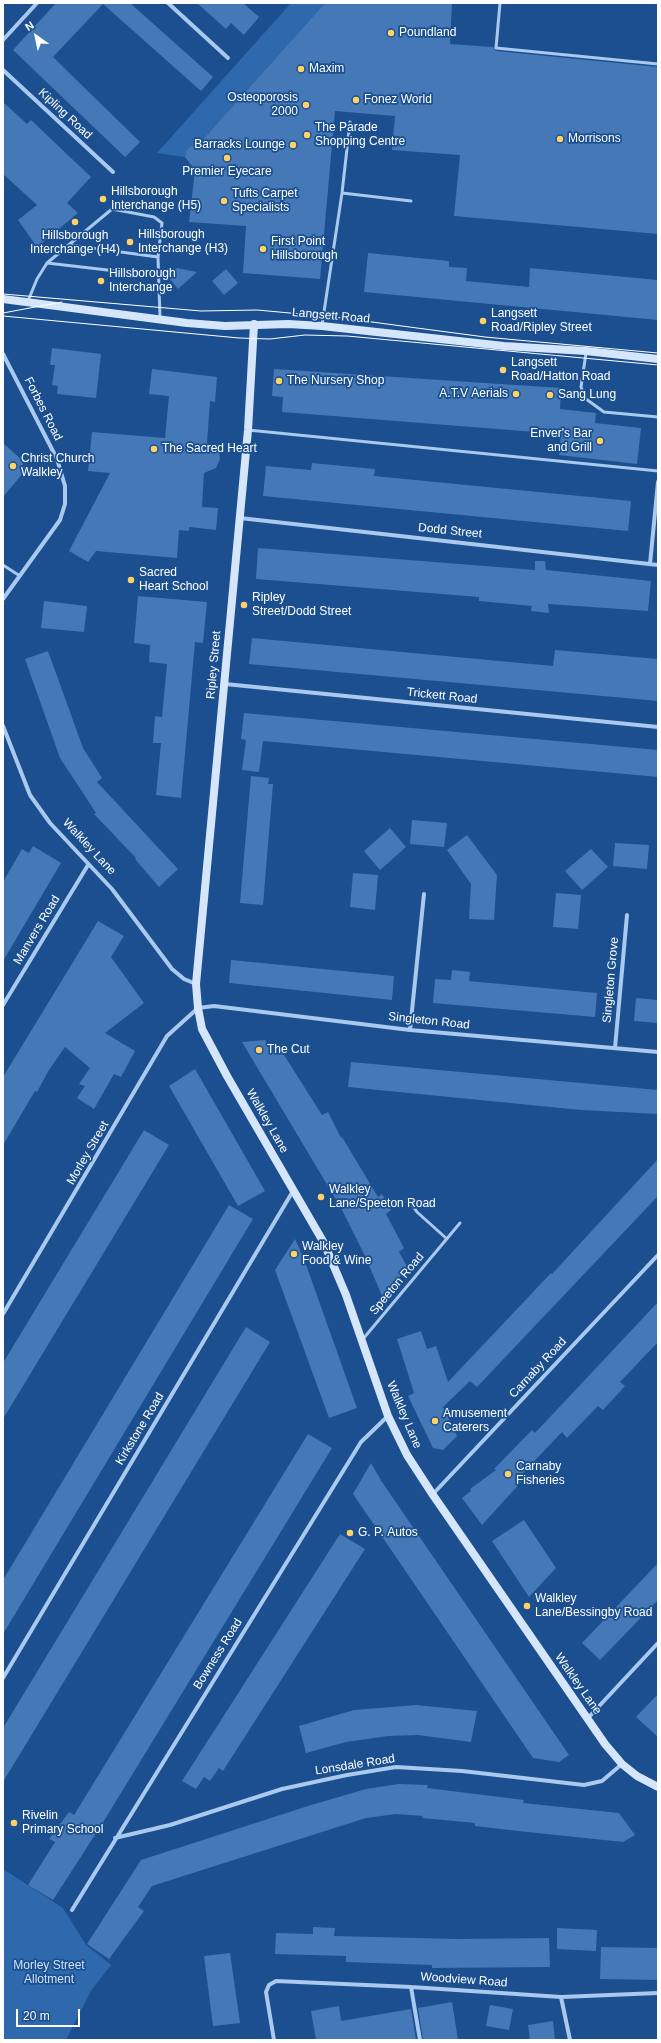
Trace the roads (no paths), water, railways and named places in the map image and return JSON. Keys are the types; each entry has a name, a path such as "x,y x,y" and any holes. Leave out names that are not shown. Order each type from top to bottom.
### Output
{"street":[{"path":"3,40 37,3"},
{"path":"168,3 228,58"},
{"name":"Kipling Road","path":"3,70 113,172"},
{"name":"Langsett Road","path":"3,299 225,326 254,324 322,326 504,346 586,351 658,359"},
{"name":"Ripley Street","path":"198,1008 196,984 248,430 254,324"},
{"name":"Forbes Road","path":"3,354 57,459 65,486 65,504 60,520 3,599"},
{"path":"650,564 658,482"},
{"name":"Dodd Street","path":"240,518 658,564"},
{"name":"Trickett Road","path":"225,684 658,727"},
{"name":"Walkley Lane","path":"3,726 30,795 50,823 112,889 172,969 184,979 196,984"},
{"name":"Manvers Road","path":"3,1005 88,865"},
{"path":"410,1030 424,894"},
{"name":"Singleton Grove","path":"615,1048 627,915"},
{"name":"Singleton Road","path":"198,1008 214,1006 410,1030 658,1052"},
{"name":"Walkley Lane","path":"198,1008 205,1035 293,1191 309,1214 324,1243 346,1295 388,1416 407,1455 432,1495 604,1744 622,1764 637,1776 658,1787"},
{"name":"Morley Street","path":"3,1314 167,1036 198,1008"},
{"name":"Kirkstone Road","path":"3,1678 293,1191"},
{"name":"Carnaby Road","path":"432,1495 658,1256"},
{"name":"Bowness Road","path":"72,1910 115,1838 361,1442 388,1416"},
{"path":"587,1718 658,1643"},
{"name":"Lonsdale Road","path":"115,1838 170,1825 282,1789 347,1775 396,1767 462,1771 584,1785 602,1781 622,1764"},
{"name":"Woodview Road","path":"274,2040 266,1992 269,1985 276,1981 411,1987 561,1997 658,1993"},
{"path":"411,1987 420,2040"},
{"path":"561,1997 570,2040"}],"lane":[{"path":"500,3 496,48 658,64"},
{"path":"322,326 342,193 350,122"},
{"path":"342,193 411,201"},
{"path":"27,303 37,279 47,264 112,209 154,217 162,223 158,257 160,319"},
{"path":"69,246 158,257"},
{"path":"47,264 159,276"},
{"path":"586,351 581,387 586,399 604,412 658,417"},
{"path":"248,430 658,471"},
{"path":"3,565 20,576"},
{"path":"408,1199 417,1212 447,1239"},
{"name":"Speeton Road","path":"362,1340 460,1223"}],"tram line":[{"path":"3,294 201,311 257,310 334,317 485,337 658,353"},
{"path":"3,313 62,302"},
{"path":"3,316 239,338 270,339 305,335 347,336 658,365"}],"place":[{"name":"Poundland","path":"391,33"},
{"name":"Maxim","path":"301,69"},
{"name":"Fonez World","path":"356,100"},
{"name":"Osteoporosis 2000","path":"306,105"},
{"name":"The Parade Shopping Centre","path":"307,135"},
{"name":"Morrisons","path":"560,139"},
{"name":"Barracks Lounge","path":"293,145"},
{"name":"Premier Eyecare","path":"227,158"},
{"name":"Hillsborough Interchange (H5)","path":"103,199"},
{"name":"Tufts Carpet Specialists","path":"224,201"},
{"name":"Hillsborough Interchange (H4)","path":"75,222"},
{"name":"Hillsborough Interchange (H3)","path":"130,242"},
{"name":"First Point Hillsborough","path":"263,249"},
{"name":"Hillsborough Interchange","path":"101,281"},
{"name":"Langsett Road/Ripley Street","path":"483,321"},
{"name":"Langsett Road/Hatton Road","path":"503,370"},
{"name":"The Nursery Shop","path":"279,381"},
{"name":"A.T.V Aerials","path":"516,394"},
{"name":"Sang Lung","path":"550,395"},
{"name":"Enver's Bar and Grill","path":"600,441"},
{"name":"The Sacred Heart","path":"154,449"},
{"name":"Christ Church Walkley","path":"13,466"},
{"name":"Sacred Heart School","path":"131,580"},
{"name":"Ripley Street/Dodd Street","path":"244,605"},
{"name":"The Cut","path":"259,1050"},
{"name":"Walkley Lane/Speeton Road","path":"321,1197"},
{"name":"Walkley Food & Wine","path":"294,1254"},
{"name":"Amusement Caterers","path":"435,1421"},
{"name":"Carnaby Fisheries","path":"508,1474"},
{"name":"G. P. Autos","path":"350,1533"},
{"name":"Walkley Lane/Bessingby Road","path":"527,1606"},
{"name":"Rivelin Primary School","path":"14,1823"}],"park label":[{"name":"Morley Street Allotment","path":"49,1973"}]}
